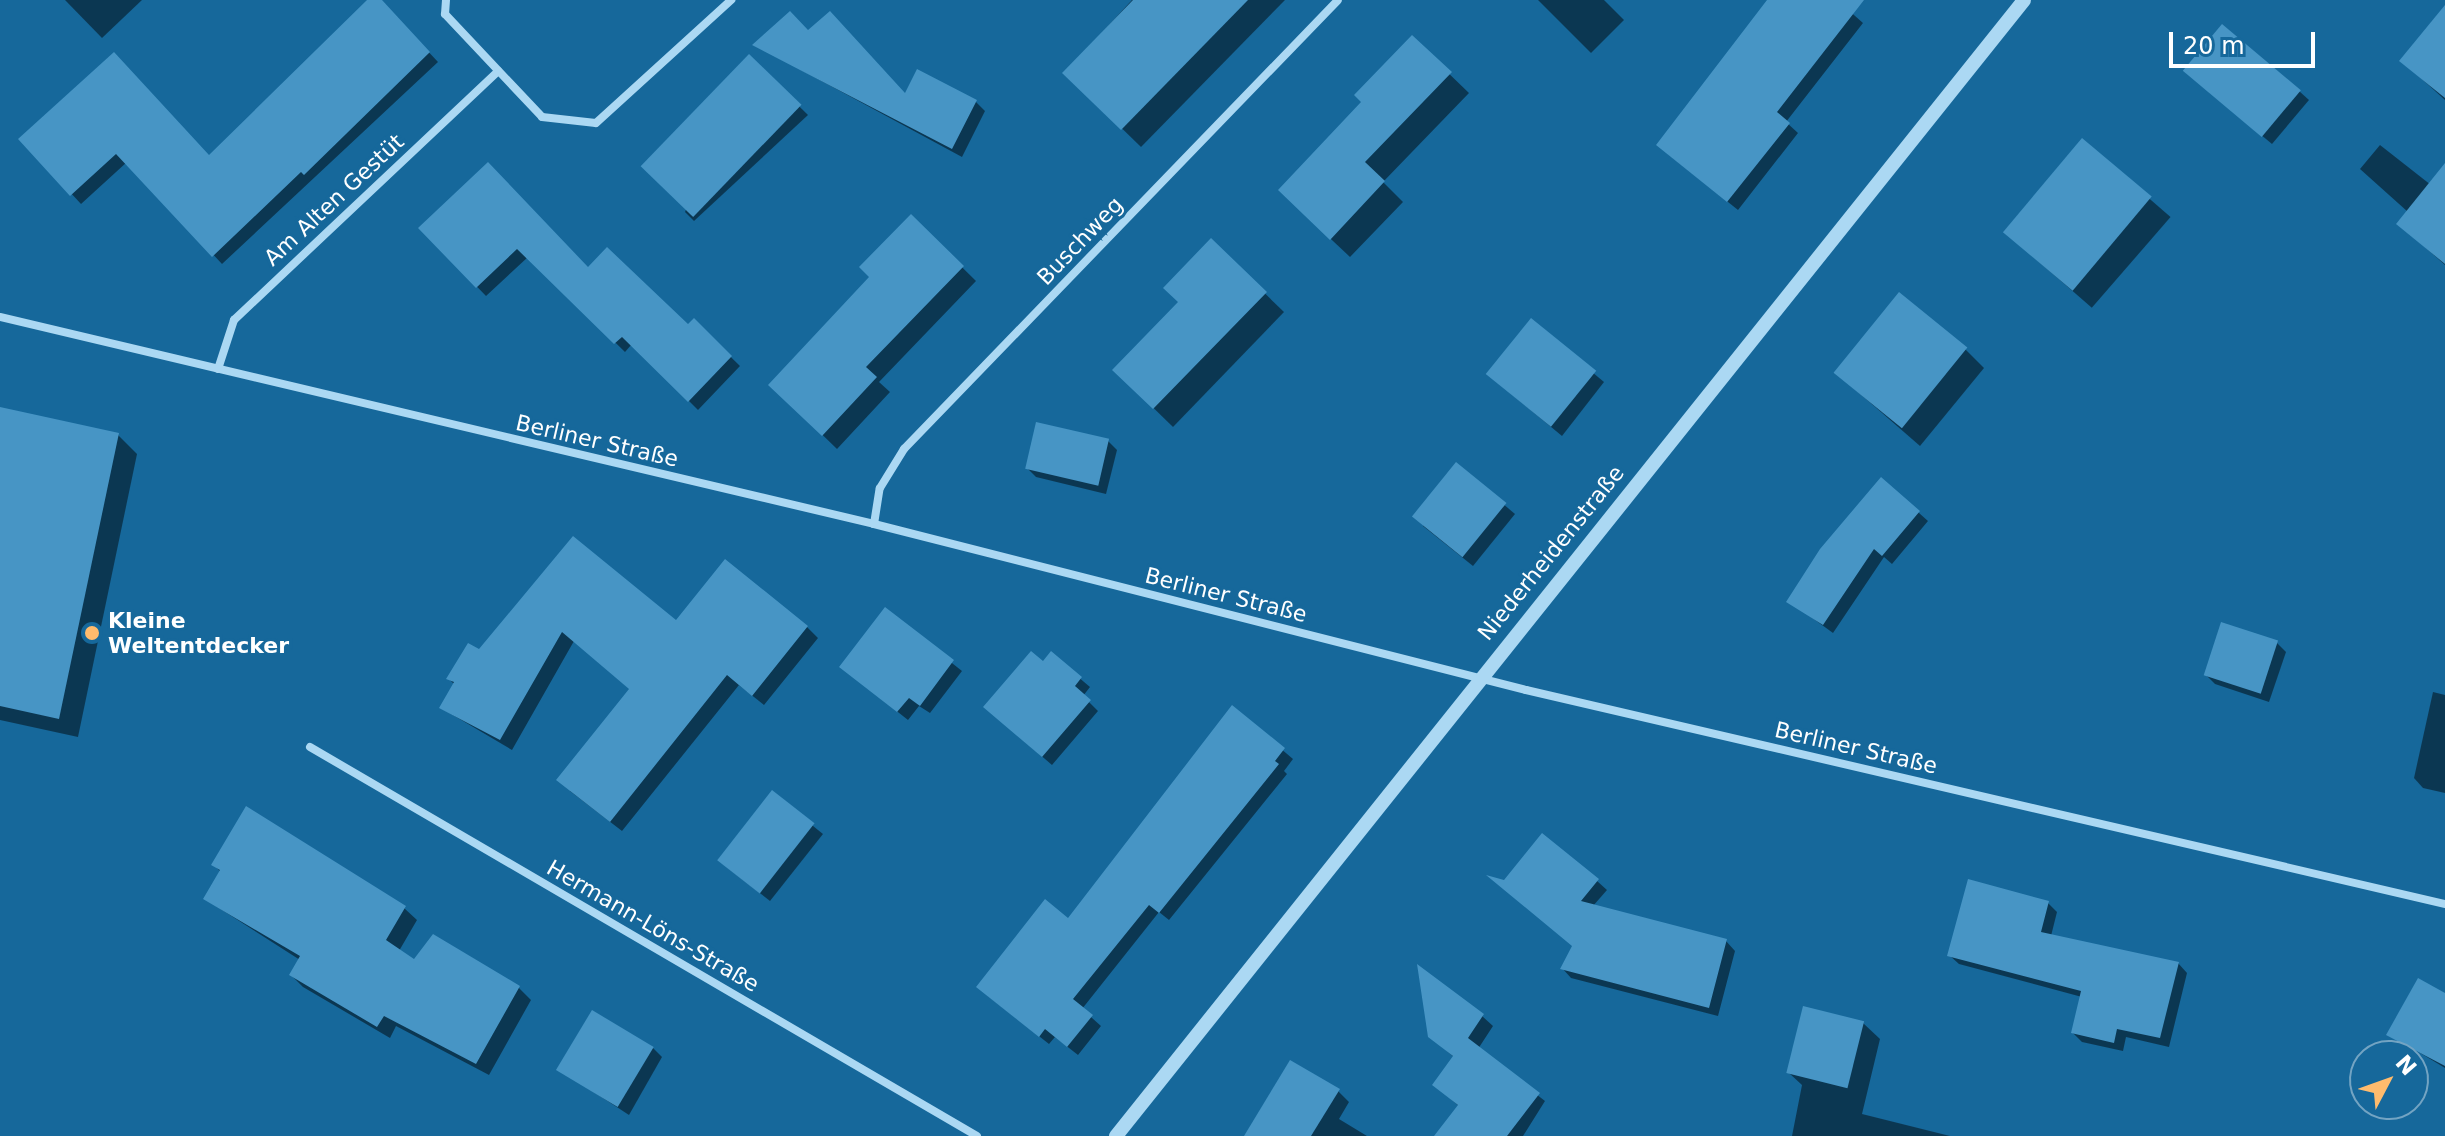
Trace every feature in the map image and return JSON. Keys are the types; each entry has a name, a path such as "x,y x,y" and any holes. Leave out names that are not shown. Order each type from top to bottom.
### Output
{"street":[{"path":"446,0 445,14 542,117 596,123 731,0"},
{"name":"Buschweg","path":"874,524 880,488 904,449 1338,0"},
{"name":"Niederheidenstraße","path":"1116,1136 1479,678 2024,0"},
{"name":"Am Alten Gestüt","path":"218,369 234,320 498,71"},
{"name":"Berliner Straße","path":"0,317 874,524 1479,678 2445,904"},
{"name":"Hermann-Löns-Straße","path":"310,747 977,1136"}],"building":[{"path":"367,0 382,0 430,52 304,175 301,172 212,257 116,154 70,196 18,139 114,52 209,155"},
{"path":"1133,0 1248,0 1121,130 1062,73"},
{"path":"1767,0 1864,0 1777,112 1790,123 1727,202 1656,145"},
{"path":"2445,5 2445,98 2399,61"},
{"path":"790,11 808,30 830,11 905,93 917,69 977,100 952,149 752,45"},
{"path":"2222,24 2301,90 2262,137 2183,71"},
{"path":"1412,35 1452,72 1365,162 1385,181 1330,240 1278,190 1361,102 1354,95"},
{"path":"749,54 802,105 693,217 641,166"},
{"path":"2082,138 2152,196 2073,291 2003,232"},
{"path":"488,162 588,267 607,247 688,324 694,318 732,356 688,402 622,337 614,344 517,249 476,288 418,228"},
{"path":"2445,163 2445,264 2396,224"},
{"path":"911,214 964,266 866,367 877,377 822,436 768,385 869,277 859,267"},
{"path":"1211,238 1267,292 1153,409 1112,370 1178,302 1163,288"},
{"path":"1899,292 1967,347 1902,428 1834,373"},
{"path":"1531,318 1596,371 1551,427 1486,374"},
{"name":"Kleine Weltentdecker","path":"0,407 119,433 59,719 0,706"},
{"path":"1036,422 1109,439 1098,486 1025,469"},
{"path":"1456,462 1507,503 1462,557 1412,516"},
{"path":"1881,477 1920,511 1882,556 1874,549 1823,625 1786,602 1820,549"},
{"path":"573,536 676,620 725,559 808,626 752,696 727,675 610,822 556,780 629,689 562,632 500,740 439,708 454,682 446,679 468,643 479,649"},
{"path":"885,607 954,660 920,706 909,698 897,712 839,667"},
{"path":"2221,622 2278,641 2261,694 2204,675"},
{"path":"1031,651 1043,661 1051,651 1082,677 1075,686 1091,700 1042,757 983,707"},
{"path":"1232,705 1285,748 1275,761 1279,764 1159,913 1149,905 1073,999 1093,1015 1067,1047 1045,1029 1039,1037 976,987 1045,899 1068,918"},
{"path":"772,790 815,823 760,893 717,860"},
{"path":"246,806 406,906 386,940 414,959 433,934 520,986 476,1064 384,1016 377,1027 289,975 300,956 203,899 220,870 211,865"},
{"path":"1542,833 1599,879 1581,901 1727,939 1709,1008 1560,969 1572,946 1486,875 1504,880"},
{"path":"1968,879 2049,901 2041,932 2179,962 2160,1038 2117,1029 2114,1043 2071,1033 2081,991 1947,956"},
{"path":"1417,964 1484,1014 1468,1038 1540,1093 1507,1136 1434,1136 1458,1105 1432,1085 1453,1056 1428,1037"},
{"path":"2418,978 2445,993 2445,1066 2429,1058 2429,1040 2396,1040 2386,1035"},
{"path":"1803,1006 1864,1021 1847,1088 1786,1073"},
{"path":"592,1010 654,1047 618,1107 556,1070"},
{"path":"1290,1060 1340,1089 1311,1136 1244,1136"}],"place":[{"name":"Kleine Weltentdecker","path":"92,633"}]}
